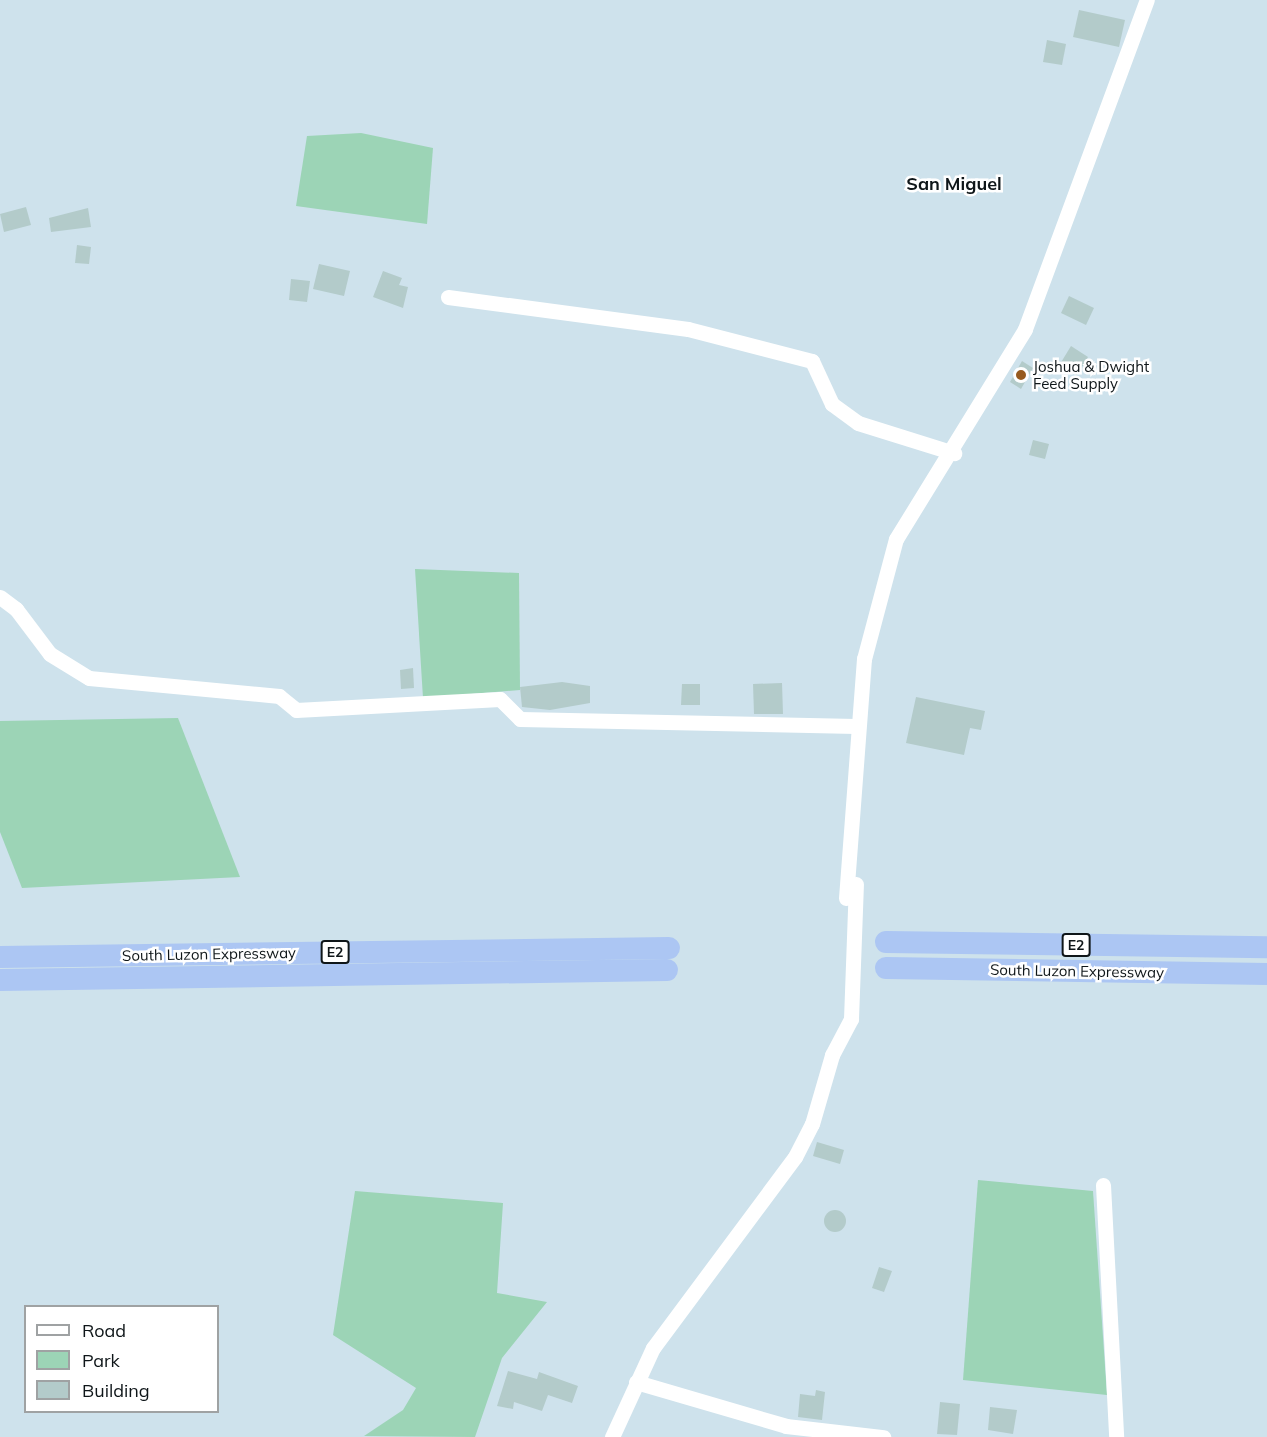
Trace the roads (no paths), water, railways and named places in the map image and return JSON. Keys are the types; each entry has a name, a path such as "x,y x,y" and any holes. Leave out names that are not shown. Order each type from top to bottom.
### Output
{"highway":[{"name":"South Luzon Expressway","path":"886,942 1267,947"},
{"name":"South Luzon Expressway","path":"0,957 668,959 0,980"},
{"name":"South Luzon Expressway","path":"886,968 1267,974"}],"street":[{"path":"846,898 856,726 864,659 896,539 954,453 1026,329 1147,0"},
{"path":"448,297 688,329 812,361 832,404 858,423 954,453"},
{"path":"0,597 16,609 50,654 88,678 279,696 296,710 500,699 520,719 856,726"},
{"path":"612,1437 653,1348 795,1157 812,1124 832,1054 851,1019 856,873 848,859"},
{"path":"1104,1185 1116,1437"},
{"path":"636,1382 786,1426 883,1437"}],"place":[{"name":"Joshua & Dwight Feed Supply","path":"1021,375"}],"district":[{"name":"San Miguel","path":"954,184"}]}
